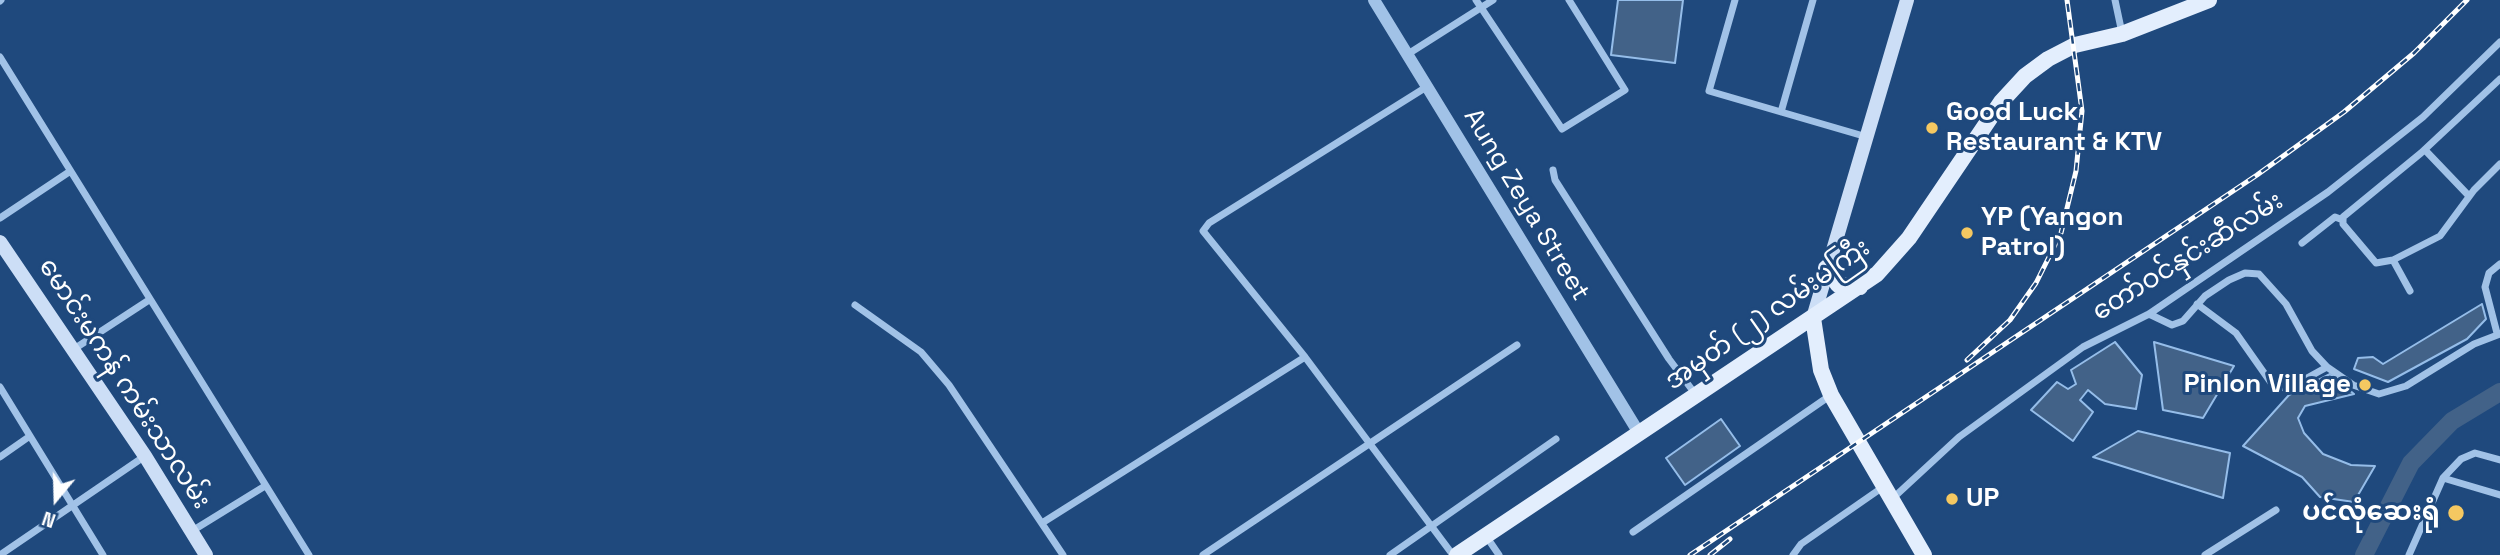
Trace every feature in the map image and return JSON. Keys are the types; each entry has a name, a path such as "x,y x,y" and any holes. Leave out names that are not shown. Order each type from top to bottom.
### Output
{"main road":[{"path":"1907,0 1813,318 1821,370 1831,395 1924,555"},
{"name":"အမှတ် (၂) လမ်းမကြီး","path":"1455,555 1877,274 1909,238 1994,111 2025,76 2048,59 2075,46 2122,34 2209,0"},
{"name":"မောင်းမကန် ကမ်းသာလမ်း","path":"0,242 145,456 206,555"},
{"path":"1826,268 1838,285 1860,287"}],"street":[{"name":"Aung Zeya Street","path":"1374,0 1639,433"},
{"path":"1476,0 1562,129 1625,90 1569,0"},
{"path":"1408,54 1493,0"},
{"path":"1735,0 1709,91 1867,138"},
{"path":"1781,112 1813,0"},
{"path":"2115,0 2122,34"},
{"name":"တော်ဝင်နှင်းဆီလမ်း","path":"1793,555 1801,544 1887,493 1959,436 2083,347 2149,314 2328,192 2423,117 2500,42"},
{"path":"0,57 309,555"},
{"path":"2343,220 2425,150 2500,79"},
{"path":"1427,86 1204,227 1208,238 1305,357 1455,555"},
{"path":"2425,150 2469,196"},
{"path":"2302,243 2335,217 2343,220 2360,246 2376,263 2393,260 2440,236 2469,196 2500,164"},
{"path":"1553,170 1555,180 1654,336 1696,395"},
{"path":"0,218 69,172"},
{"path":"2393,260 2410,291"},
{"path":"2149,314 2172,325 2183,321 2197,304 2229,280 2245,273 2259,274 2286,304 2312,351 2327,367 2353,385 2379,394 2406,386 2499,333 2485,286 2489,273 2500,264"},
{"path":"74,349 149,300"},
{"path":"2197,304 2236,333 2274,387 2289,387 2327,367"},
{"path":"855,306 921,352 949,385 1063,555"},
{"path":"1203,555 1517,345"},
{"path":"1042,523 1305,357"},
{"path":"0,387 103,555"},
{"path":"1633,532 1831,395"},
{"path":"0,457 30,436"},
{"path":"1390,555 1556,439"},
{"path":"2409,555 2443,478 2461,459 2475,453 2500,460"},
{"path":"0,555 145,456"},
{"path":"2443,478 2500,495"},
{"path":"191,532 265,485"},
{"path":"2205,555 2276,510"},
{"path":"1486,536 1499,555"}],"water":[{"path":"1618,0 1683,0 1675,63 1611,55"},
{"path":"2482,304 2486,319 2467,339 2388,382 2354,369 2358,358 2373,357 2383,364"},
{"path":"2115,342 2142,375 2136,409 2105,404 2088,390 2080,400 2093,412 2073,441 2031,410 2057,382 2068,389 2076,384 2071,370"},
{"path":"2154,342 2234,366 2203,418 2163,410"},
{"path":"2330,374 2354,394 2305,406 2298,418 2304,433 2323,454 2351,465 2375,466 2354,502 2320,497 2302,477 2243,446 2289,395"},
{"path":"1721,419 1740,446 1685,485 1666,458"},
{"path":"2138,431 2230,453 2223,498 2093,457"}],"waterway":[{"path":"2364,555 2411,463 2452,421 2500,392"}],"railway":[{"path":"1967,360 2010,320 2036,283 2061,233 2076,171 2082,111 2067,0"},
{"path":"1690,555 2257,175 2344,112 2414,53 2467,0"},
{"path":"1710,555 1730,539"}],"place":[{"name":"Good Luck Restaurant & KTV","path":"1932,128"},
{"name":"YP (Yangon Patrol)","path":"1967,233"},
{"name":"Pinlon Village","path":"2365,385"},
{"name":"UP","path":"1952,499"},
{"name":"ပင်လုံဆေးရုံ","path":"2456,513"}]}
